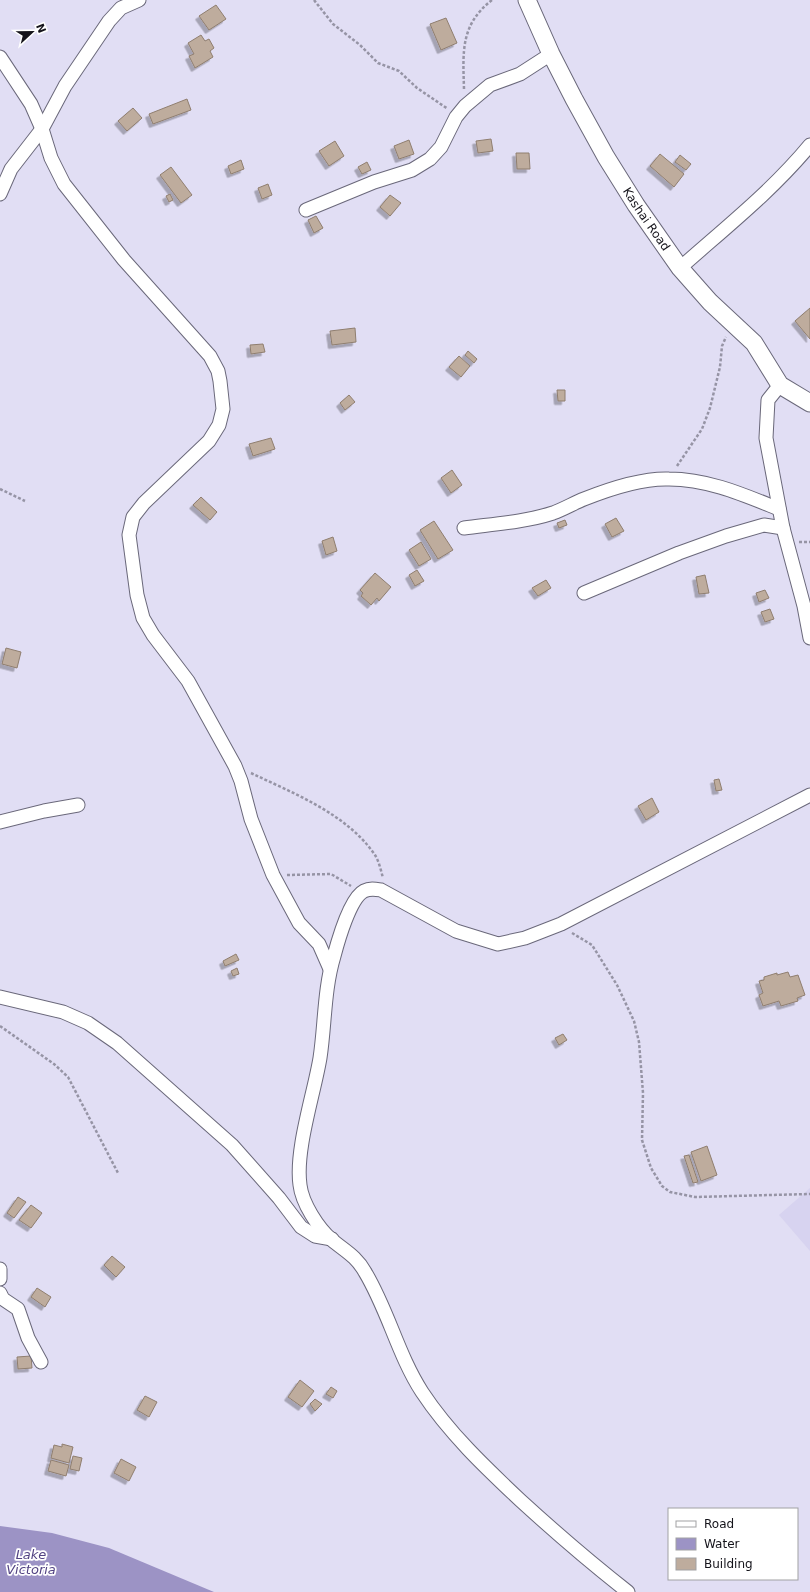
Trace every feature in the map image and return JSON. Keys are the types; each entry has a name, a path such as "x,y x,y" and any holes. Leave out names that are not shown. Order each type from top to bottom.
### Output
{"street":[{"path":"0,194 5,169 42,129 54,103 109,21 121,8 139,0"},
{"name":"Kashai Road","path":"527,0 551,54 606,157 636,205 680,268 710,302 754,343 780,385 810,404"},
{"path":"306,210 374,182 412,170 430,159 440,146 456,117 465,106 490,85 520,74 551,54"},
{"path":"0,56 23,89 42,129 51,158 64,184 124,260 210,356 218,371 223,409 219,425 209,441 144,503 133,517 129,535 137,595 143,618 153,635 188,681 235,766 241,781 251,819 273,875 299,923 319,944 330,969"},
{"path":"680,268 765,193 786,173 810,145"},
{"path":"780,385 768,400 766,438 783,528 804,606 810,638"},
{"path":"464,528 532,518 554,512 585,499 621,487 649,480 669,478 694,481 729,489 779,509"},
{"path":"584,593 679,553 726,536 764,525 783,528"},
{"path":"628,1592 546,1524 491,1472 458,1437 422,1392 365,1272 349,1251 332,1239 318,1226 300,1186 300,1158 320,1058 330,969 341,930 362,892 373,889 381,890 456,931 481,940 498,944 525,938 560,925 810,794"},
{"path":"0,822 44,811 78,805"},
{"path":"0,997 63,1012 88,1023 118,1043 232,1145 274,1192 301,1227 315,1236 332,1239"},
{"path":"0,1269 0,1279"},
{"path":"0,1293 3,1299 18,1309 28,1338 41,1362"}],"path":[{"path":"314,0 333,24 360,45 378,63 399,71 417,88 445,106 456,117"},
{"path":"465,106 464,41 471,21 492,0"},
{"path":"669,478 702,429 710,408 720,368 722,346 733,325"},
{"path":"0,489 25,501"},
{"path":"235,766 300,796 351,827 376,856 388,894"},
{"path":"273,875 331,874 362,892"},
{"path":"560,925 592,945 616,985 634,1021 639,1042 643,1093 642,1140 651,1168 662,1186 670,1192 695,1197 810,1194"},
{"path":"0,1026 54,1064 68,1077 118,1173"}],"shaded area":[{"path":"810,1188 810,1251 779,1215"}],"water":[{"name":"Lake Victoria","path":"0,1526 52,1533 109,1548 214,1592 0,1592"}],"building":[{"path":"216,5 226,19 209,30 199,16"},
{"path":"446,18 457,43 441,50 430,24"},
{"path":"201,35 205,41 209,39 214,48 210,51 213,57 195,68 189,56 194,54 188,43"},
{"path":"187,99 191,110 153,124 149,114"},
{"path":"133,108 142,118 127,131 118,121"},
{"path":"491,139 493,151 478,153 476,141"},
{"path":"409,140 414,154 399,159 394,146"},
{"path":"335,141 344,156 329,166 319,151"},
{"path":"516,153 529,153 530,169 517,169"},
{"path":"660,154 684,174 674,187 650,166"},
{"path":"680,155 691,164 686,170 675,162"},
{"path":"241,160 244,169 231,174 228,166"},
{"path":"367,162 371,170 362,174 358,167"},
{"path":"171,167 192,195 181,203 160,175"},
{"path":"268,184 272,195 262,199 258,188"},
{"path":"170,194 173,200 169,202 166,196"},
{"path":"390,195 401,203 390,216 380,207"},
{"path":"316,216 323,228 314,233 308,220"},
{"path":"810,308 810,339 795,321"},
{"path":"355,328 356,342 332,345 330,331"},
{"path":"263,344 265,352 251,354 250,345"},
{"path":"468,351 477,359 474,363 465,355"},
{"path":"459,356 470,366 461,377 449,367"},
{"path":"557,390 565,390 565,401 558,401"},
{"path":"349,395 355,402 345,410 340,403"},
{"path":"271,438 275,449 253,456 249,444"},
{"path":"452,470 462,485 451,493 441,478"},
{"path":"201,497 217,512 210,520 193,505"},
{"path":"616,518 624,531 612,537 605,524"},
{"path":"565,520 567,525 559,528 557,523"},
{"path":"434,521 453,550 438,559 420,530"},
{"path":"333,537 337,551 326,555 322,541"},
{"path":"421,542 431,559 419,566 409,550"},
{"path":"417,570 424,581 415,586 409,575"},
{"path":"375,573 391,587 379,601 377,598 371,605 361,596 363,593 360,590"},
{"path":"705,575 709,593 699,594 696,577"},
{"path":"546,580 551,588 538,596 532,588"},
{"path":"765,590 769,598 759,602 756,593"},
{"path":"770,609 774,619 765,622 761,612"},
{"path":"6,648 21,652 17,668 2,664"},
{"path":"719,779 722,790 716,791 714,780"},
{"path":"652,798 659,812 646,820 638,806"},
{"path":"236,954 239,960 225,966 223,961"},
{"path":"237,968 239,974 233,976 231,971"},
{"path":"788,972 790,977 798,975 805,995 797,998 798,1001 781,1006 779,1001 763,1006 759,995 763,993 759,981 764,980 764,977 777,973 777,975"},
{"path":"563,1034 567,1040 559,1045 555,1038"},
{"path":"707,1146 717,1175 701,1181 691,1152"},
{"path":"689,1155 698,1182 693,1183 684,1156"},
{"path":"18,1197 26,1202 14,1218 7,1213"},
{"path":"31,1205 42,1213 31,1228 19,1220"},
{"path":"112,1256 125,1267 116,1277 104,1265"},
{"path":"37,1288 51,1297 45,1307 31,1297"},
{"path":"31,1356 32,1368 18,1369 17,1357"},
{"path":"300,1380 314,1391 302,1407 288,1397"},
{"path":"331,1387 337,1391 333,1398 326,1394"},
{"path":"145,1396 157,1402 149,1417 137,1410"},
{"path":"315,1399 322,1404 315,1411 310,1404"},
{"path":"62,1444 73,1447 69,1463 51,1458 54,1445 62,1447"},
{"path":"73,1456 82,1458 79,1471 70,1469"},
{"path":"121,1459 136,1467 129,1481 114,1473"},
{"path":"51,1460 69,1465 66,1476 48,1471"}]}
